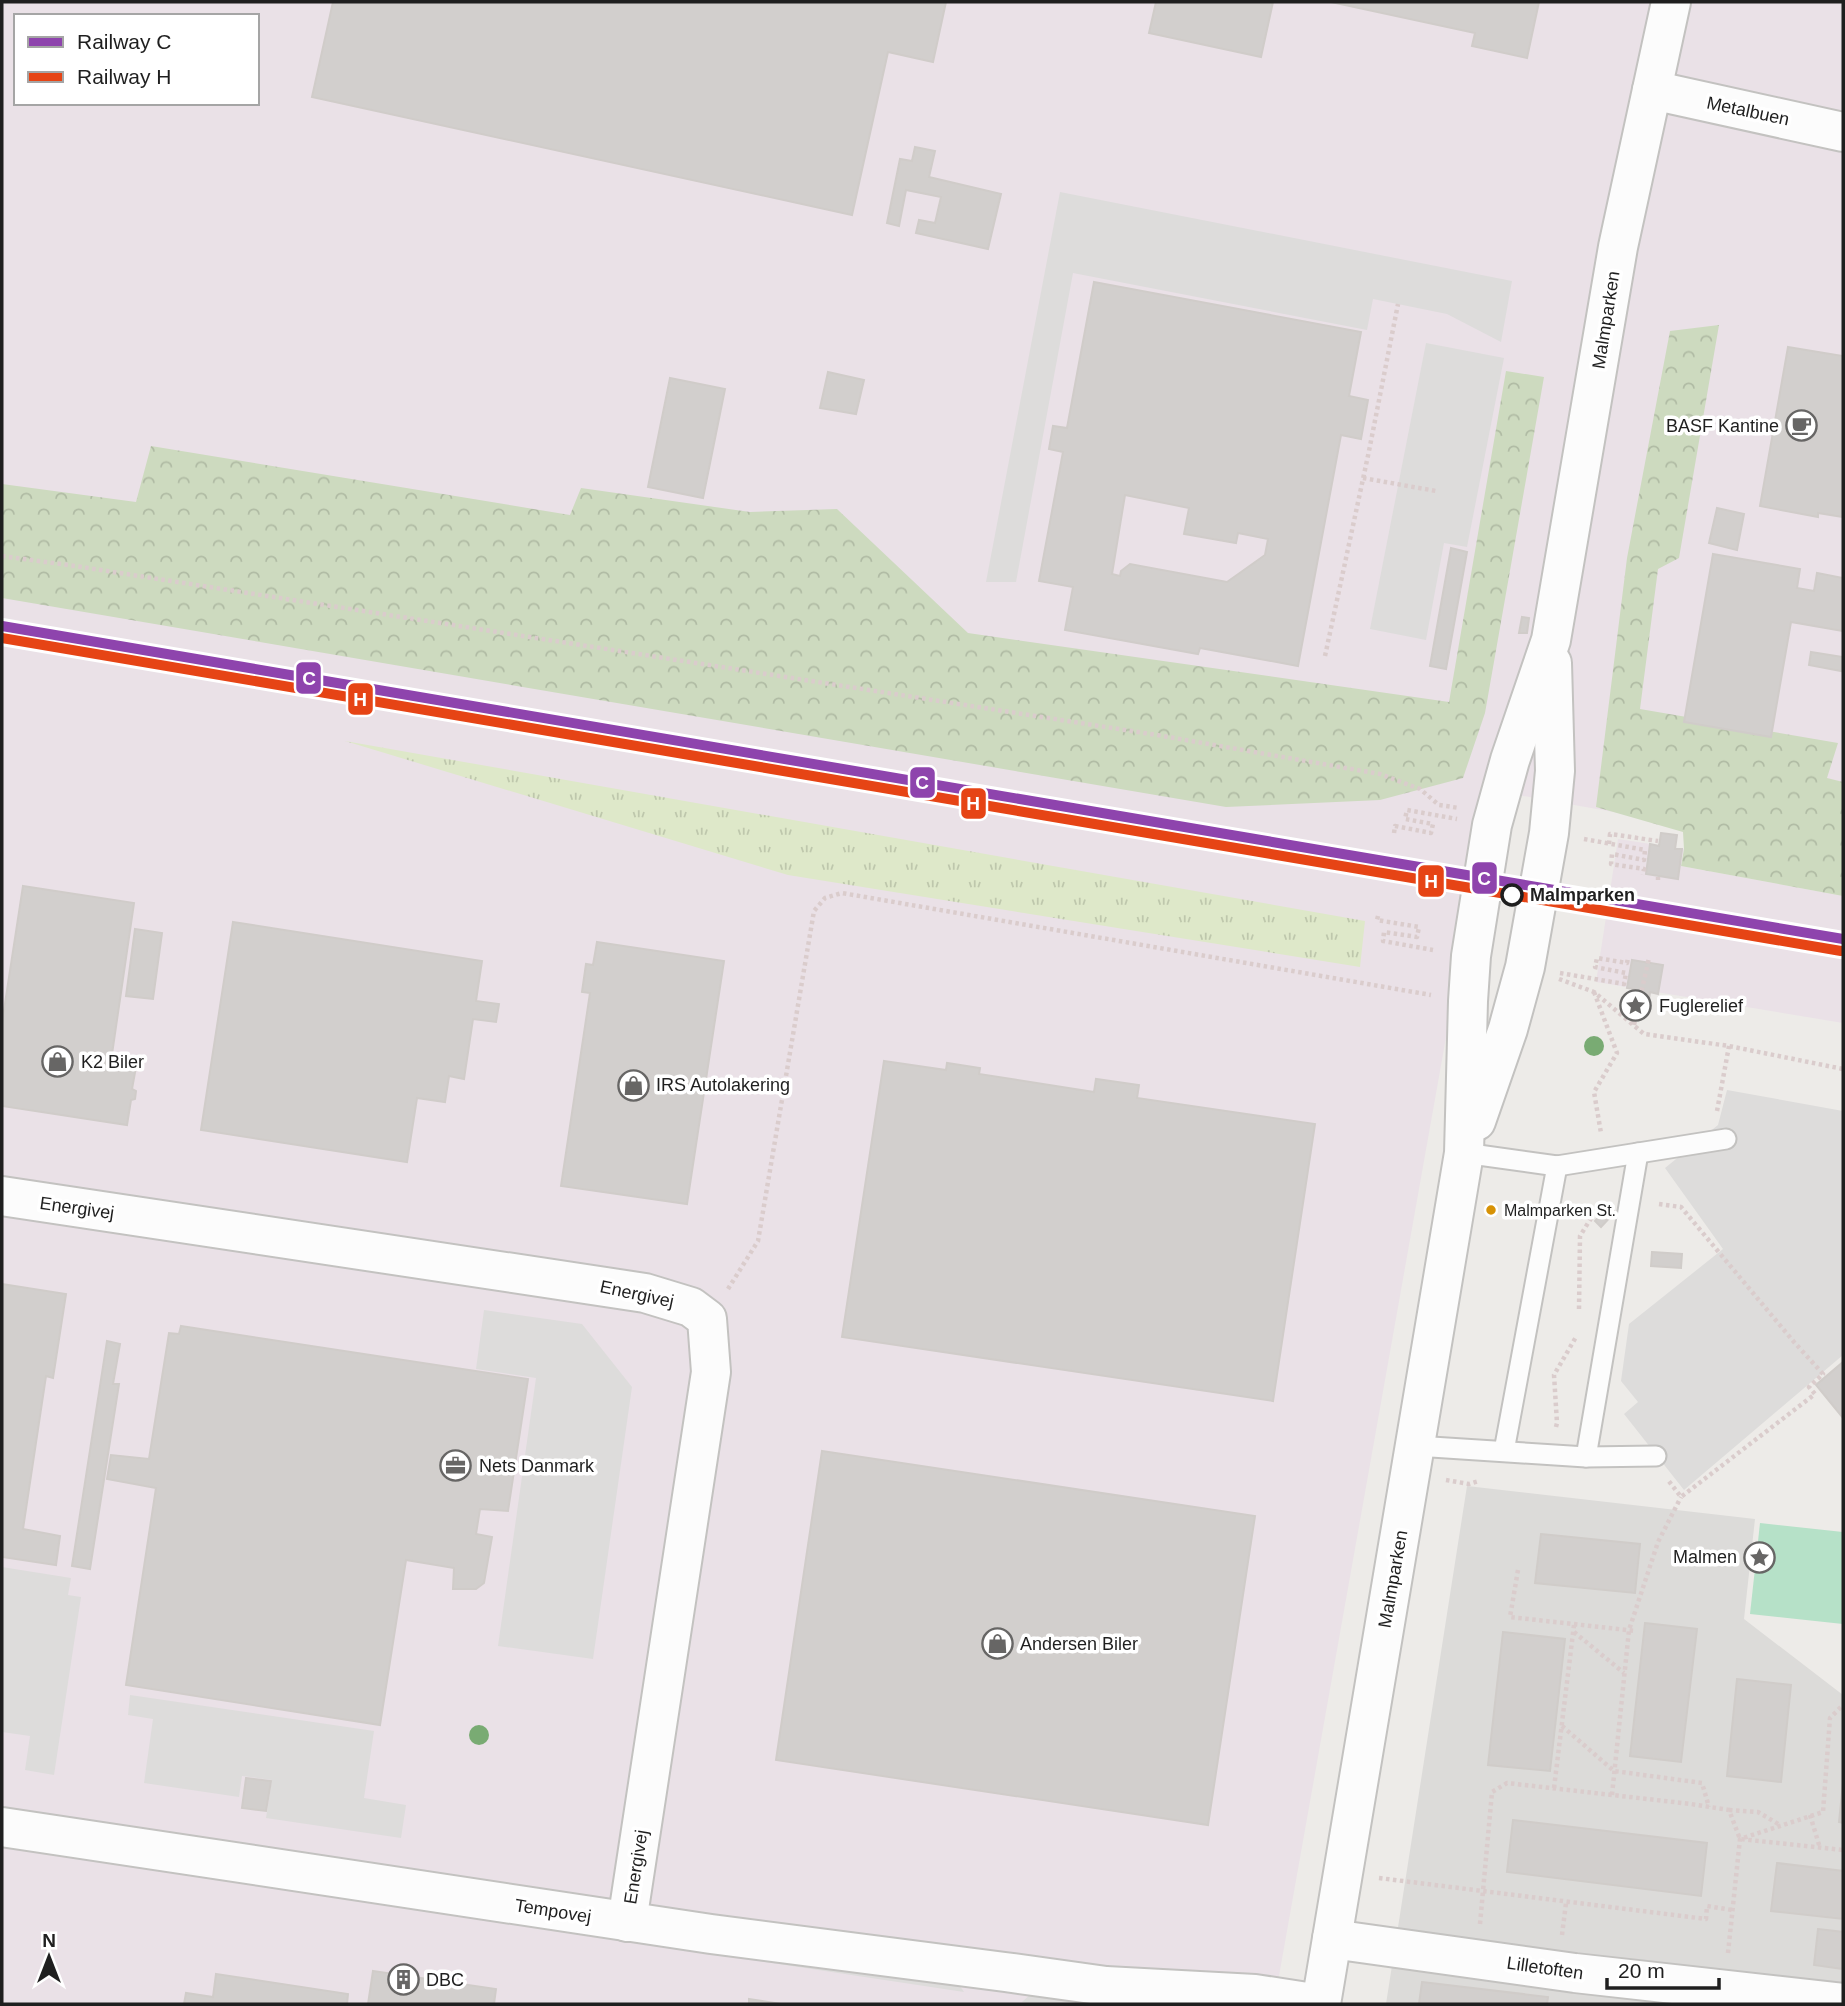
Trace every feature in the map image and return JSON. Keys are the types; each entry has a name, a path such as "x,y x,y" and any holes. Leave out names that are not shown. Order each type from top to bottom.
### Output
{"street":[{"name":"Malmparken","path":"1321,2004 1464,1153 1471,956 1495,813 1551,640 1618,247 1671,2"},
{"name":"Metalbuen","path":"1652,90 1843,132"},
{"name":"Malmparken","path":"1464,1153 1508,1029 1525,967 1549,833 1555,771 1551,640"},
{"name":"Energivej","path":"2,1196 645,1293 691,1307 707,1319 711,1372 627,1922"},
{"name":"Tempovej","path":"2,1827 627,1922 1106,1986 1255,1994 1321,2004"},
{"name":"Lilletoften","path":"1332,1939 1575,1973 1843,2003"},
{"name":"Tempovej","path":"1106,1986 1152,2004"}],"lane":[{"path":"1464,1153 1557,1167 1726,1139"},
{"path":"1586,1457 1638,1153"},
{"path":"1504,1451 1557,1167"},
{"path":"1413,1460 1504,1451 1660,1464"}],"path":[{"path":"1325,656 1398,304"},
{"path":"1363,478 1436,491"},
{"path":"2,556 1157,736 1380,775 1420,789 1439,805 1495,813"},
{"path":"1394,833 1395,827 1431,833 1433,824 1405,819 1407,810 1439,816"},
{"path":"1643,875 1644,869 1611,864 1612,854 1644,860 1645,850 1611,844 1610,834 1658,841"},
{"path":"707,1319 758,1241 814,911 825,898 842,893 1430,994"},
{"path":"1378,916 1377,920 1419,928 1417,937 1384,932 1383,941 1408,945"},
{"path":"1594,978 1624,984 1626,973 1595,967 1597,958 1627,963 1628,958"},
{"path":"1634,1025 1649,958"},
{"path":"1525,967 1594,992 1644,1034 1729,1046 1843,1069"},
{"path":"1594,992 1617,1052 1594,1091 1606,1159"},
{"path":"1726,1139 1715,1123 1729,1046"},
{"path":"1579,1311 1580,1236 1610,1189 1630,1199 1681,1207 1823,1374 1809,1387 1815,1394 1681,1497 1658,1542 1629,1630 1612,1795"},
{"path":"1545,1454 1557,1423 1554,1375 1580,1331"},
{"path":"1413,1460 1469,1484 1486,1479"},
{"path":"1660,1464 1681,1497"},
{"path":"1518,1570 1510,1617 1636,1631"},
{"path":"1554,1788 1574,1625"},
{"path":"1573,1632 1625,1674"},
{"path":"1740,1839 1823,1812 1830,1718 1843,1705"},
{"path":"1562,1726 1614,1772 1702,1783 1709,1807"},
{"path":"1475,1959 1492,1792 1507,1783 1758,1812 1780,1825"},
{"path":"1725,1989 1740,1839 1729,1810"},
{"path":"1810,1815 1820,1848"},
{"path":"1740,1839 1843,1850"},
{"path":"1343,1874 1706,1920 1707,1906 1732,1910"}],"shaded area":[{"path":"2,2 1843,2 1843,853 1490,790 1274,2004 2,2004"},
{"path":"1060,192 1512,281 1501,342 1447,314 1373,299 1367,330 1073,273 1016,582 986,582"},
{"path":"1426,343 1504,358 1467,547 1444,543 1426,640 1370,629"},
{"path":"1618,839 1684,849 1681,866 1843,896 1843,1023 1596,982"},
{"path":"1727,1090 1843,1111 1843,1355 1684,1490 1624,1414 1638,1402 1621,1381 1629,1324 1723,1249 1665,1168 1718,1125"},
{"path":"484,1310 582,1324 632,1387 593,1659 498,1646 536,1378 476,1369"},
{"path":"1467,1486 1755,1519 1744,1619 1843,1695 1843,2004 1386,2004"},
{"path":"2,1567 71,1578 68,1595 81,1597 54,1775 25,1770 30,1736 2,1732"},
{"path":"130,1695 374,1731 364,1798 406,1805 401,1838 266,1818 272,1780 242,1776 239,1797 144,1783 153,1719 128,1715"},
{"path":"743,1952 956,1980 964,1992 733,1957"},
{"path":"1031,1994 1081,2001 1094,2004 1022,2002"}],"green space":[{"path":"1719,325 1679,558 1658,569 1640,709 1838,743 1827,778 1843,782 1843,896 1681,866 1683,832 1596,807 1627,558 1670,331"},
{"path":"1506,371 1544,377 1485,713 1463,778 1380,800 1226,807 2,598 2,484 136,502 151,446 570,515 581,488 750,512 837,509 968,633 1449,702"},
{"path":"345,741 1365,921 1360,967 788,875"},
{"path":"1760,1523 1843,1532 1843,1624 1750,1614"}],"building":[{"path":"333,2 946,2 933,62 888,52 852,215 312,97"},
{"path":"1156,2 1273,2 1261,57 1149,33"},
{"path":"1331,2 1539,2 1527,58 1472,46 1475,33"},
{"path":"915,147 935,151 929,177 1001,194 988,249 916,233 919,220 935,223 941,197 906,190 899,226 887,223 900,159 912,161"},
{"path":"1094,282 1361,332 1349,396 1368,400 1361,439 1341,435 1298,666 1200,648 1198,654 1065,630 1073,587 1039,581 1063,452 1049,449 1053,426 1067,428","holes":["1125,495 1189,508 1184,534 1236,543 1238,533 1268,539 1265,555 1227,582 1130,564 1121,571 1120,576 1112,574"]},
{"path":"1788,347 1843,356 1843,517 1818,513 1818,517 1760,506"},
{"path":"828,372 864,380 856,414 820,408"},
{"path":"670,378 725,389 703,498 648,487"},
{"path":"1717,508 1744,514 1737,550 1709,543"},
{"path":"1451,548 1467,552 1446,669 1430,666"},
{"path":"1713,554 1800,569 1797,588 1814,591 1817,573 1843,578 1843,631 1791,622 1771,737 1684,722"},
{"path":"1522,617 1529,618 1527,633 1519,633"},
{"path":"1811,652 1843,657 1841,671 1809,665"},
{"path":"1661,833 1677,835 1675,849 1682,849 1678,879 1646,874 1650,844 1659,846"},
{"path":"23,886 134,903 111,1061 136,1067 132,1089 136,1091 135,1099 131,1100 127,1125 2,1106 2,1023"},
{"path":"233,922 482,961 476,1001 499,1004 496,1022 473,1019 464,1079 449,1076 445,1102 417,1098 407,1162 201,1130"},
{"path":"135,929 162,933 153,999 126,996"},
{"path":"597,942 724,961 687,1204 561,1186 590,993 582,992 586,964 593,965"},
{"path":"1632,960 1663,965 1658,994 1650,992 1648,1007 1632,1004 1634,989 1627,988"},
{"path":"884,1061 946,1070 947,1063 980,1068 979,1074 1094,1092 1096,1079 1139,1085 1137,1098 1315,1124 1273,1401 842,1337"},
{"path":"1609,1205 1615,1212 1601,1227 1595,1221"},
{"path":"1652,1252 1682,1254 1681,1268 1651,1266"},
{"path":"2,1284 66,1294 53,1378 46,1376 23,1529 60,1536 56,1565 2,1557"},
{"path":"181,1326 528,1379 508,1511 480,1509 476,1534 492,1537 484,1583 476,1589 453,1589 454,1568 406,1560 380,1725 126,1685 156,1488 107,1479 111,1455 149,1459 169,1333 179,1334"},
{"path":"107,1341 120,1344 113,1384 119,1384 90,1569 72,1566"},
{"path":"1843,1362 1843,1418 1816,1385"},
{"path":"822,1451 1255,1516 1208,1825 776,1760"},
{"path":"1541,1534 1640,1544 1635,1593 1535,1583"},
{"path":"1645,1623 1697,1629 1681,1762 1630,1756"},
{"path":"1503,1632 1565,1639 1550,1771 1488,1765"},
{"path":"1737,1679 1791,1685 1781,1782 1727,1776"},
{"path":"246,1778 271,1781 266,1811 242,1808"},
{"path":"1843,1783 1843,1823 1839,1822"},
{"path":"1513,1820 1707,1843 1701,1896 1507,1872"},
{"path":"1777,1863 1843,1871 1843,1919 1771,1911"},
{"path":"1818,1929 1843,1932 1843,1969 1814,1965"},
{"name":"DBC","path":"373,1971 496,1989 494,2004 368,2004"},
{"path":"216,1974 348,1994 347,2004 184,2004 186,1993 213,1997"},
{"path":"1422,1982 1548,1997 1547,2004 1419,2004"},
{"path":"749,1999 781,2004 749,2004"}],"rail line":[{"name":"C","path":"2,626 1843,939"},
{"name":"H","path":"2,638 1841,951"}],"place":[{"name":"BASF Kantine","path":"1802,426"},
{"name":"Malmparken","path":"1512,895"},
{"name":"Fuglerelief","path":"1636,1006"},
{"name":"K2 Biler","path":"58,1062"},
{"name":"IRS Autolakering","path":"633,1085"},
{"name":"Malmparken St.","path":"1491,1210"},
{"name":"Nets Danmark","path":"456,1466"},
{"name":"Malmen","path":"1760,1557"},
{"name":"Andersen Biler","path":"997,1644"},
{"name":"DBC","path":"403,1980"}]}
